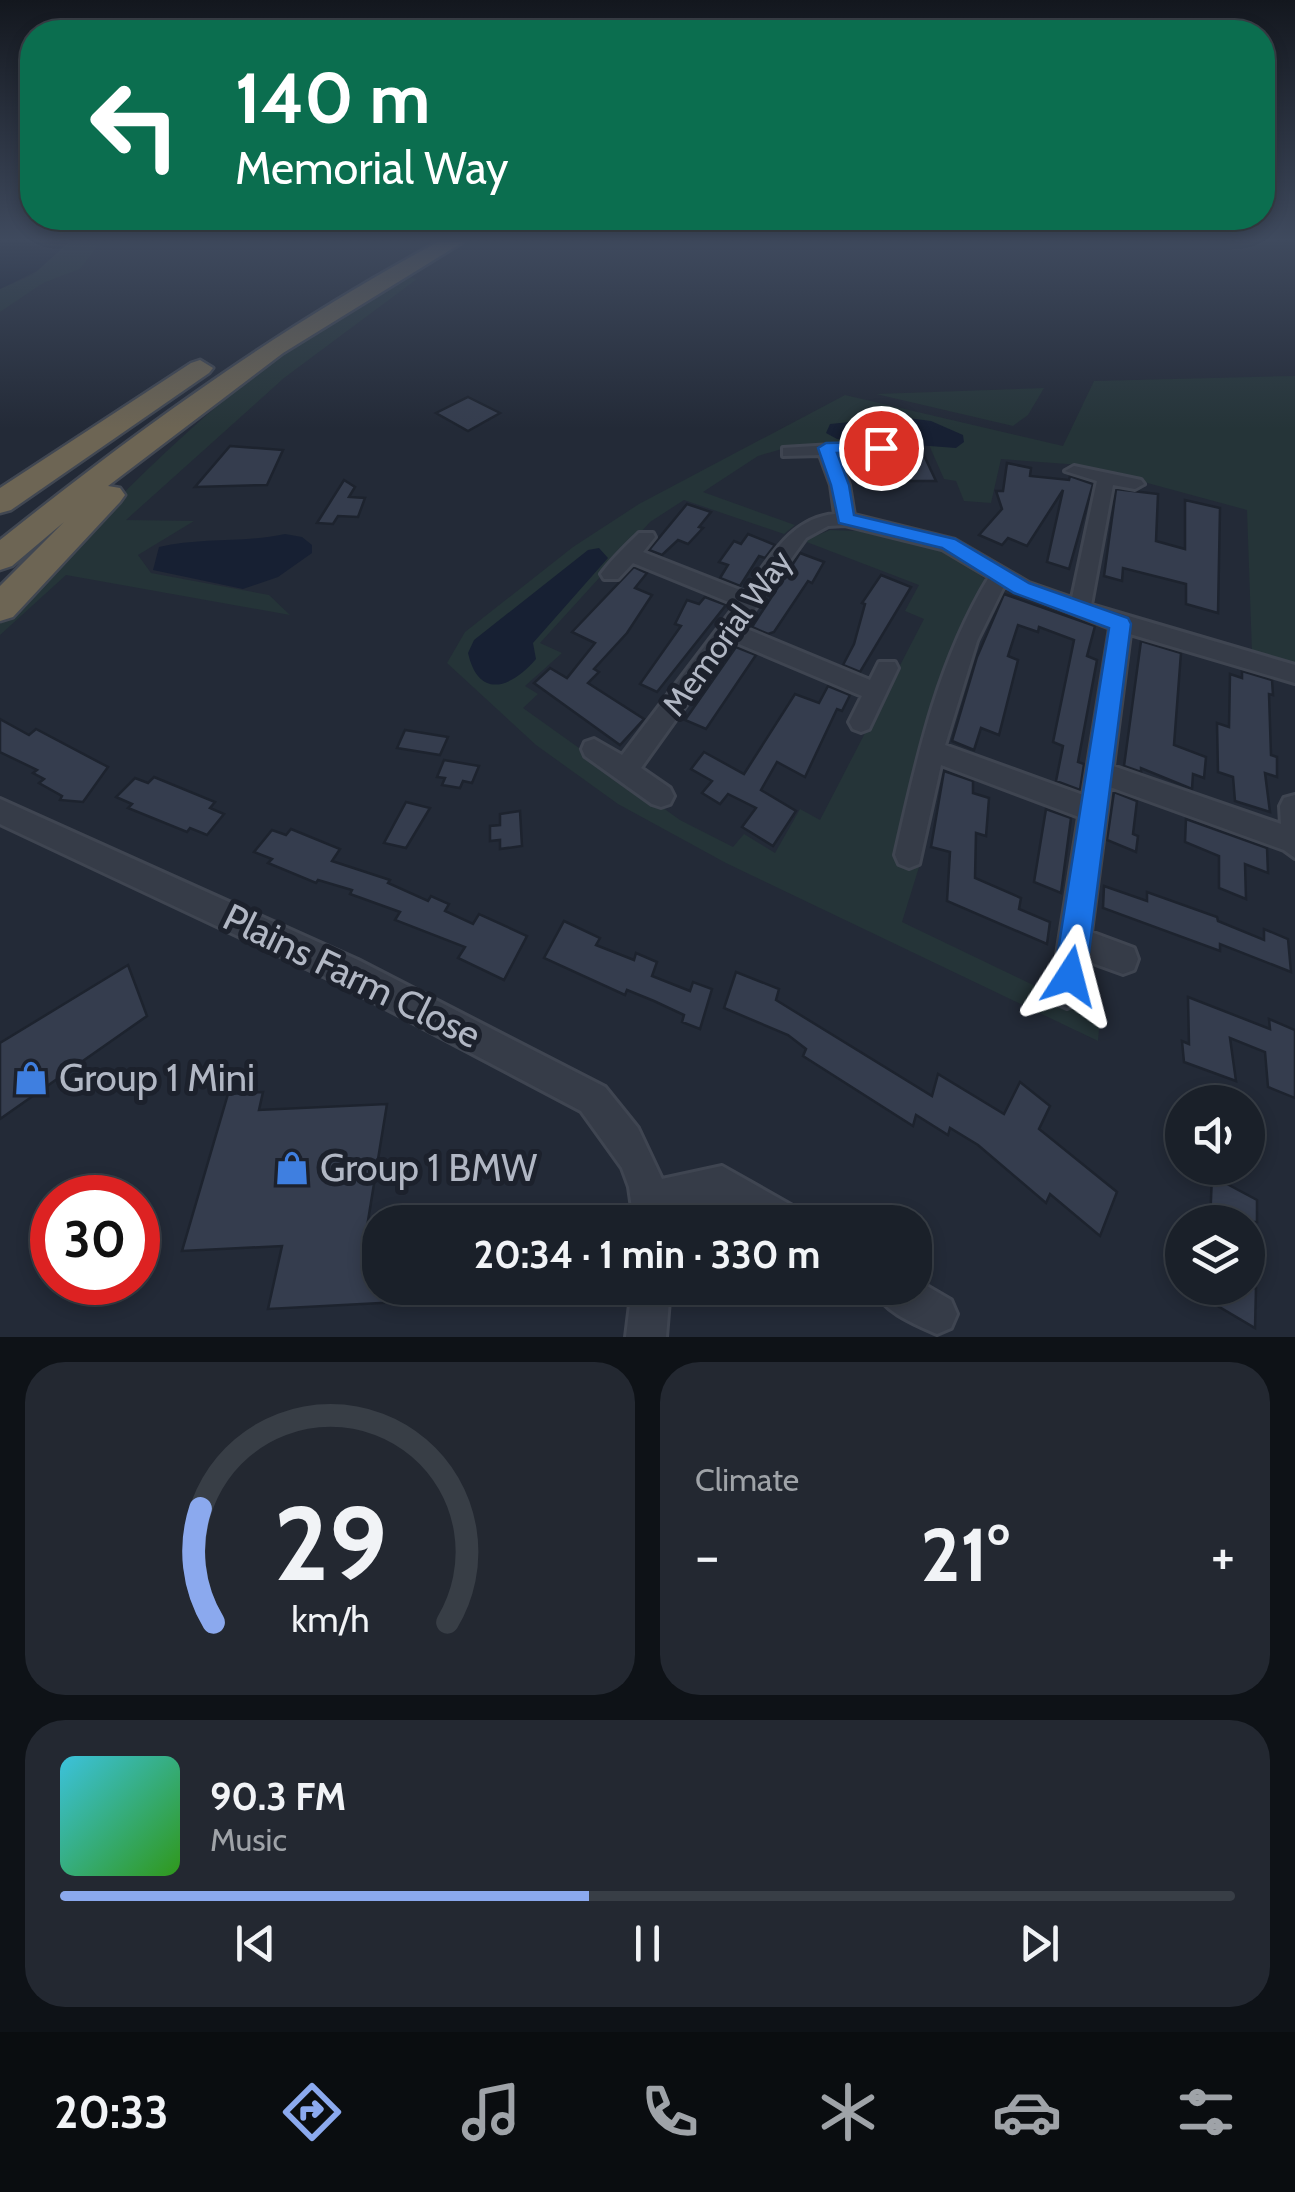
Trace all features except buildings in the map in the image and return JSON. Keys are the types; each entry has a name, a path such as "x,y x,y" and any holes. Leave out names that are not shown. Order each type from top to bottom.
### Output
{"highway":[{"path":"0,528 134,422 324,304"},
{"path":"0,503 136,410 330,304"},
{"path":"0,558 286,327"},
{"path":"0,608 157,446 240,382 286,327"}],"street":[{"path":"826,448 840,485 845,519 948,544 1022,588 1120,624 1295,674"},
{"path":"788,452 881,448"},
{"path":"1074,471 1135,484"},
{"path":"1080,609 1106,478"},
{"name":"Memorial Way","path":"625,770 799,534 824,521 845,519"},
{"path":"611,574 646,537"},
{"path":"629,554 749,602"},
{"path":"910,854 932,751 958,662 1000,576"},
{"path":"1067,992 1120,624"},
{"path":"730,631 874,691"},
{"path":"861,722 887,668"},
{"path":"594,750 661,796"},
{"path":"932,751 1094,811"},
{"path":"1101,773 1295,843 1293,806"},
{"name":"Plains Farm Close","path":"0,811 347,970 593,1099 619,1128 650,1205"},
{"path":"1076,942 1123,959"},
{"name":"Plains Farm Close","path":"668,1205 722,1184 757,1205"},
{"path":"646,1337 649,1305"},
{"path":"921,1305 937,1314"}],"shaded area":[{"path":"357,304 383,304 284,378 126,520 194,521 138,555 151,573 269,595 290,615 66,575 0,635 0,624 47,573 192,428 242,386"},
{"path":"1295,376 1295,667 1252,653 1247,510 1081,465 1001,459 991,503 964,501 956,481 944,479 929,445 820,443 758,456 703,492 795,525 784,534 684,500 650,522 540,643 562,653 525,686 538,694 523,708 680,820 733,847 744,834 775,853 800,809 820,820 924,619 905,611 919,585 804,541 830,530 857,531 922,544 953,555 985,579 920,746 895,859 919,867 902,922 1100,1017 1098,1041 726,863 618,804 536,745 447,663 465,632 573,547 639,504 845,395 1063,446 1094,381"},
{"path":"1044,388 1028,415 1013,426 876,394"}],"water":[{"path":"900,417 931,421 963,435 964,442 956,448 837,439 826,433 830,424"},
{"path":"285,534 302,537 312,545 312,553 278,577 243,589 153,570 159,547"},
{"path":"599,548 608,558 533,643 536,659 527,669 497,684 480,678 468,653 474,640 588,550"}],"place":[{"name":"Group 1 Mini","path":"31,1078"},
{"name":"Group 1 BMW","path":"292,1168"}],"route":[{"path":"881,448 826,448 840,485 845,519 948,544 1022,588 1120,624 1070,976"}]}
